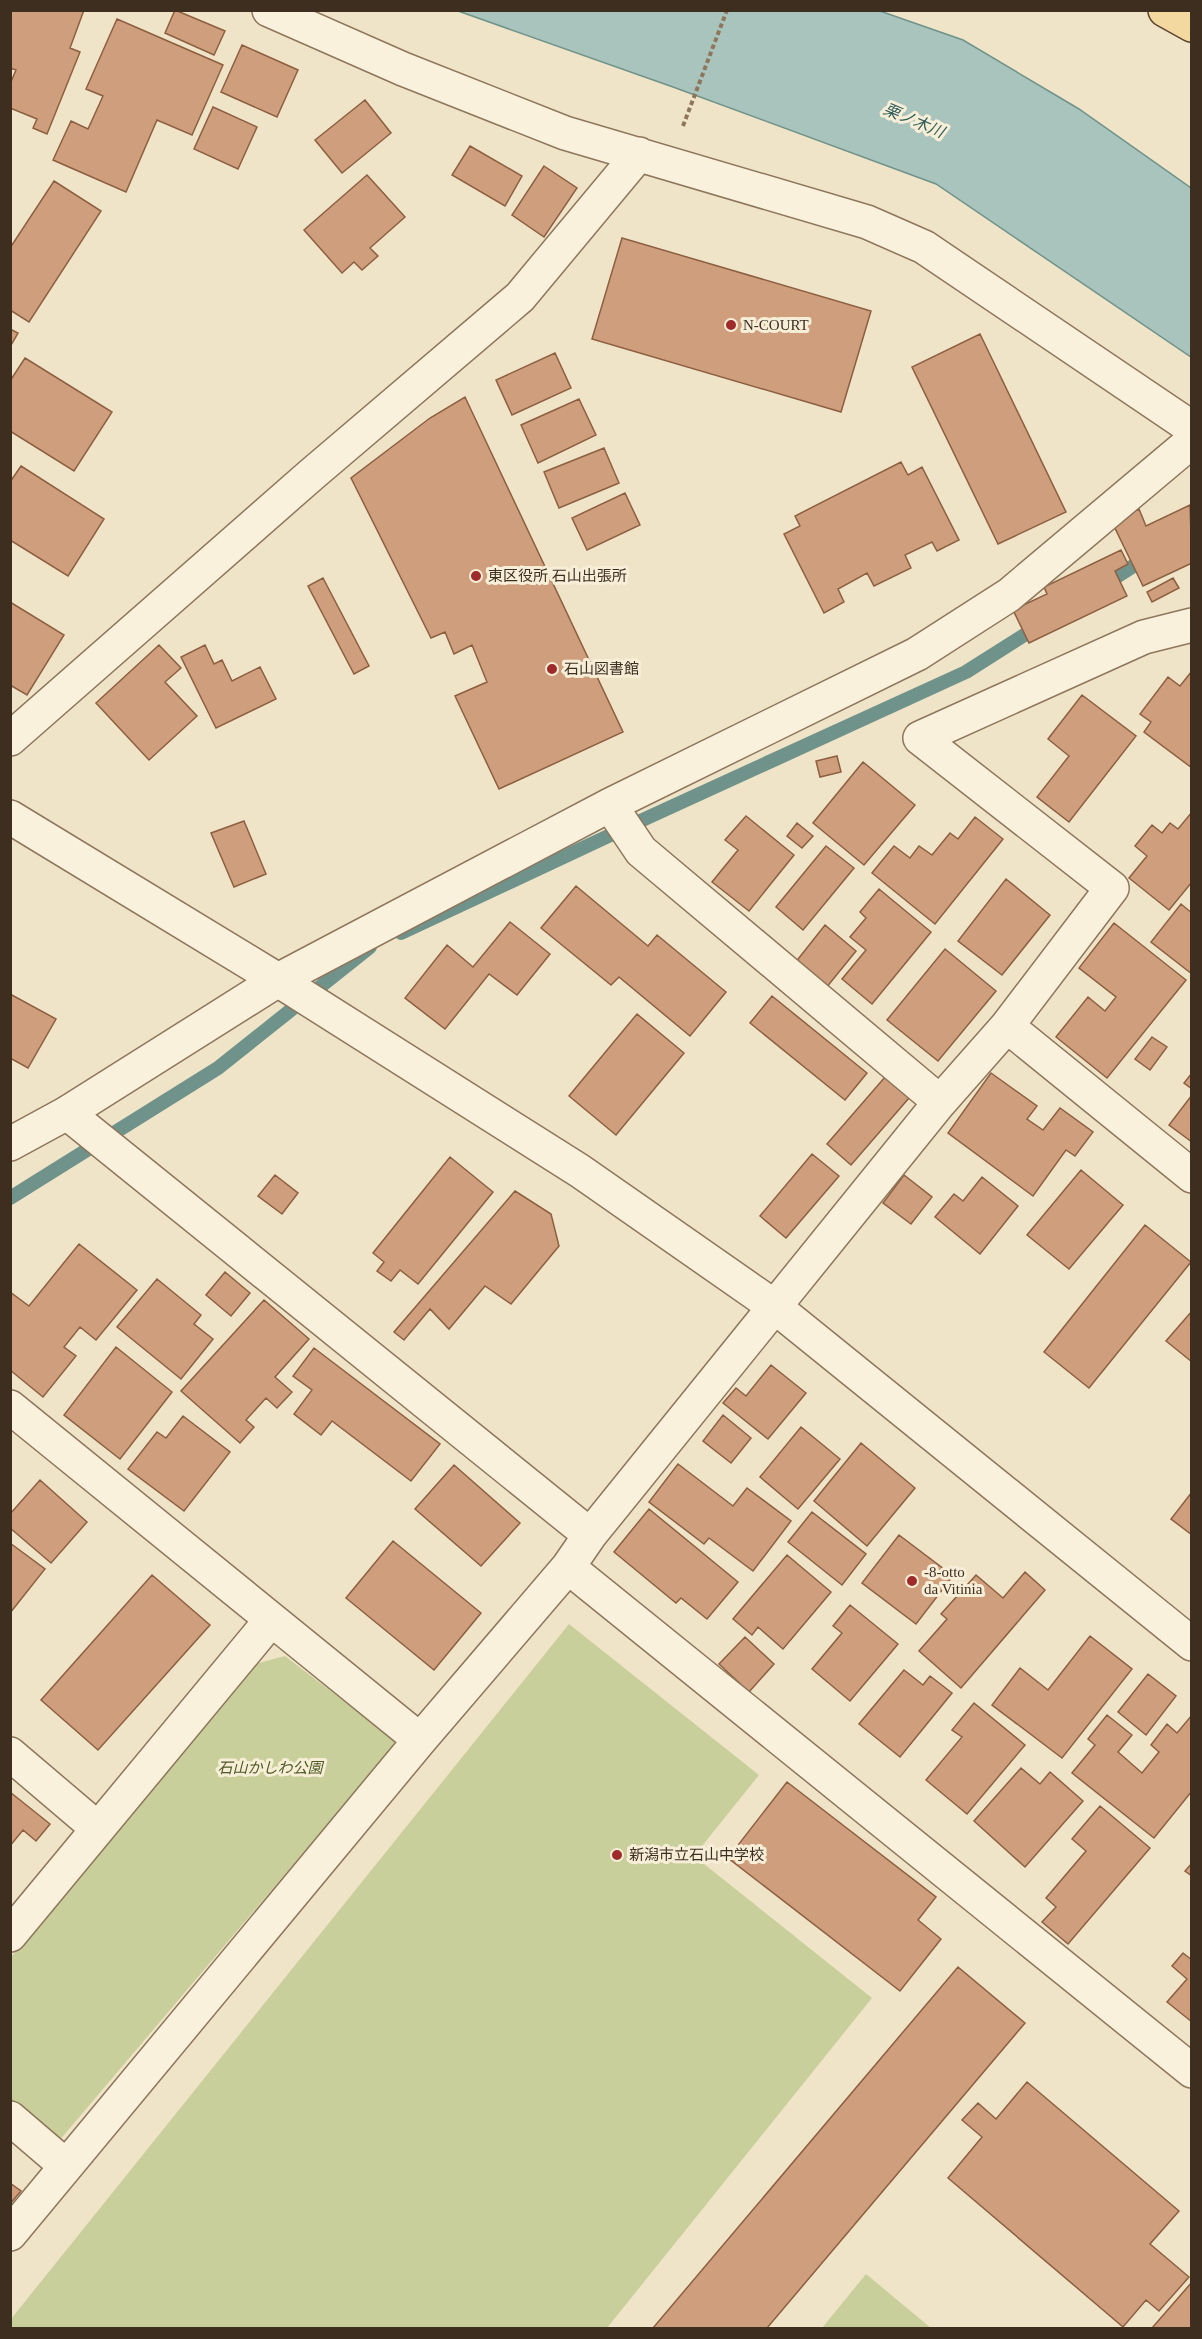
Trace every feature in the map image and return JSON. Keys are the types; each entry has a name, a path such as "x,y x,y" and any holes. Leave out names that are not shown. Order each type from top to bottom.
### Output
{"main road":[{"path":"1165,10 1191,25"}],"street":[{"path":"269,10 403,69 565,133 867,222 924,247 1191,428"},
{"path":"10,739 310,475 520,297 654,159"},
{"path":"10,1144 67,1113 278,980 610,805 917,654 1009,595 1191,441"},
{"path":"10,2234 420,1740 568,1567 590,1535 940,1102 1007,1026 1112,888 920,738 1144,637 1191,625"},
{"path":"610,805 641,851 940,1102"},
{"path":"10,817 278,980 580,1171 775,1307 1191,1644"},
{"path":"1007,1026 1191,1176"},
{"path":"67,1113 590,1535"},
{"path":"10,1407 420,1740"},
{"path":"568,1567 1191,2071"},
{"path":"10,1935 271,1620"},
{"path":"10,1754 97,1828"},
{"path":"10,2118 66,2166"}],"path":[{"path":"654,159 727,10"}],"green space":[{"name":"新潟市立石山中学校","path":"569,1624 759,1775 694,1856 872,1998 607,2328 11,2328 11,2319"},
{"name":"石山かしわ公園","path":"285,1656 397,1742 59,2141 11,2100 11,1957 251,1665"},
{"path":"866,2274 931,2328 822,2328"}],"water":[{"name":"栗ノ木川","path":"458,11 880,11 963,40 1079,109 1191,188 1191,357 936,184"}],"building":[{"path":"10,10 84,10 70,48 80,52 47,134 33,128 37,119 10,108 10,84 16,70 10,68"},
{"path":"175,10 225,31 214,55 165,33"},
{"path":"117,19 223,65 192,135 157,120 126,192 53,160 71,121 88,129 103,96 86,89"},
{"path":"242,45 298,70 277,117 221,92"},
{"path":"365,100 391,133 342,173 315,140"},
{"path":"213,107 257,127 238,169 194,149"},
{"path":"470,146 522,176 505,206 452,175"},
{"path":"544,166 577,188 544,237 512,215"},
{"path":"367,175 405,217 370,248 378,256 362,270 354,262 342,273 304,230"},
{"path":"54,181 101,211 29,322 10,310 10,248"},
{"name":"N-COURT","path":"622,238 871,311 841,412 592,339"},
{"path":"10,329 18,333 10,347"},
{"path":"980,334 1066,512 998,544 912,367"},
{"path":"555,353 571,388 512,415 496,380"},
{"path":"25,358 112,412 74,471 10,431 10,381"},
{"name":"東区役所 石山出張所","path":"465,397 623,732 499,789 455,696 487,682 472,645 454,654 445,632 431,638 351,478 430,418"},
{"path":"579,399 596,435 538,463 521,425"},
{"path":"604,448 619,483 559,508 544,472"},
{"path":"901,462 908,475 922,467 959,540 937,551 932,542 905,555 911,568 874,586 867,573 838,589 844,602 824,613 784,534 800,526 795,516"},
{"path":"21,466 104,519 68,576 10,540 10,482"},
{"path":"625,493 640,525 587,550 572,518"},
{"path":"1190,505 1192,563 1143,586 1112,522 1139,509 1146,526"},
{"path":"1121,550 1128,564 1115,571 1127,596 1029,643 1013,610 1047,594 1044,587"},
{"path":"323,578 369,666 354,674 308,586"},
{"path":"1173,578 1179,588 1152,602 1147,592"},
{"path":"10,602 64,635 27,695 10,685"},
{"path":"159,645 181,668 165,682 197,716 149,760 96,703"},
{"path":"205,645 214,664 222,660 232,681 260,667 276,699 216,728 181,657"},
{"path":"1192,671 1192,768 1144,732 1151,722 1140,714 1168,677 1180,686"},
{"path":"1082,695 1136,736 1069,822 1037,797 1069,756 1048,739"},
{"path":"837,756 841,772 820,777 816,761"},
{"path":"863,762 915,805 864,865 813,823"},
{"path":"1192,812 1192,882 1169,910 1129,878 1147,856 1135,846 1152,825 1162,833 1170,823 1178,829"},
{"path":"746,816 794,855 749,911 712,882 738,850 725,840"},
{"path":"975,817 1003,839 935,924 872,873 894,846 910,858 919,846 932,855 950,833 958,839"},
{"path":"244,821 266,874 234,887 211,833"},
{"path":"797,823 813,836 802,848 787,836"},
{"path":"826,846 854,868 803,930 776,907"},
{"path":"1006,879 1050,915 1002,975 958,941"},
{"path":"576,886 648,946 657,935 726,992 690,1036 619,977 611,985 541,928"},
{"path":"879,889 931,932 872,1004 842,979 866,950 850,937 866,918 860,912"},
{"path":"1181,904 1192,913 1192,974 1151,942"},
{"path":"510,922 550,954 517,995 489,974 445,1029 405,998 447,945 473,967"},
{"path":"1114,923 1186,980 1107,1078 1056,1037 1088,997 1105,1011 1116,997 1079,968"},
{"path":"825,925 856,951 826,988 795,963"},
{"path":"945,949 996,991 938,1061 887,1020"},
{"path":"10,994 56,1019 28,1068 10,1058"},
{"path":"772,996 867,1073 845,1100 750,1023"},
{"path":"637,1014 684,1053 616,1135 569,1096"},
{"path":"1152,1037 1167,1047 1150,1070 1135,1059"},
{"path":"991,1073 1037,1106 1027,1119 1043,1130 1060,1108 1093,1132 1075,1156 1066,1150 1033,1196 948,1133"},
{"path":"1192,1073 1192,1089 1184,1083"},
{"path":"885,1077 909,1098 851,1165 827,1144"},
{"path":"1192,1095 1192,1142 1169,1125"},
{"path":"812,1154 839,1176 786,1238 760,1216"},
{"path":"450,1157 493,1192 418,1284 400,1270 391,1281 377,1271 384,1262 373,1253"},
{"path":"1081,1170 1123,1205 1069,1269 1027,1235"},
{"path":"275,1175 298,1193 282,1214 258,1196"},
{"path":"904,1175 932,1197 911,1224 883,1203"},
{"path":"982,1177 1018,1206 980,1254 935,1217 954,1194 963,1201"},
{"path":"515,1191 551,1214 559,1246 511,1304 485,1286 449,1329 430,1309 404,1340 394,1332"},
{"path":"1145,1225 1191,1262 1089,1388 1044,1352"},
{"path":"79,1244 137,1290 96,1340 80,1327 64,1347 76,1356 43,1397 10,1370 10,1292 29,1306"},
{"path":"225,1272 250,1293 231,1316 206,1295"},
{"path":"157,1279 201,1315 194,1324 213,1339 181,1379 117,1327"},
{"path":"264,1300 309,1339 275,1377 292,1392 277,1408 266,1398 246,1420 254,1427 240,1443 181,1391"},
{"path":"1192,1311 1192,1362 1166,1341"},
{"path":"116,1347 172,1392 120,1459 64,1415"},
{"path":"314,1348 440,1444 411,1481 332,1421 321,1435 294,1414 312,1390 293,1376"},
{"path":"771,1365 806,1393 768,1439 723,1403 736,1388 746,1396"},
{"path":"723,1415 751,1438 731,1463 703,1441"},
{"path":"183,1416 230,1452 184,1511 128,1469 157,1432 166,1438"},
{"path":"801,1427 840,1459 798,1509 760,1477"},
{"path":"861,1443 915,1488 867,1546 814,1501"},
{"path":"678,1464 733,1506 747,1488 791,1521 753,1571 709,1538 704,1544 649,1502"},
{"path":"454,1465 520,1523 481,1566 415,1509"},
{"path":"40,1480 87,1522 51,1563 10,1528 10,1514"},
{"path":"1192,1492 1192,1535 1171,1519"},
{"path":"649,1509 738,1582 707,1619 681,1598 676,1603 614,1552"},
{"path":"812,1512 866,1554 842,1585 788,1542"},
{"path":"899,1535 953,1576 916,1624 862,1583"},
{"path":"393,1541 481,1613 434,1670 346,1598"},
{"path":"10,1543 45,1569 10,1613"},
{"path":"787,1555 831,1592 783,1649 758,1627 752,1635 733,1619"},
{"path":"1025,1572 1045,1590 961,1688 919,1651 947,1619 941,1614 976,1575 1003,1598"},
{"path":"152,1575 210,1625 98,1750 41,1700"},
{"path":"850,1605 898,1644 850,1701 812,1669 842,1633 833,1626"},
{"path":"1090,1636 1132,1669 1062,1758 992,1705 1020,1668 1048,1690"},
{"path":"745,1637 774,1664 749,1692 719,1664"},
{"path":"904,1670 923,1685 930,1676 952,1693 900,1757 859,1724"},
{"path":"1148,1674 1176,1696 1146,1735 1118,1712"},
{"path":"974,1703 1025,1745 967,1814 926,1780 962,1737 952,1730"},
{"path":"1107,1715 1132,1735 1118,1752 1142,1773 1159,1752 1151,1745 1167,1724 1177,1733 1192,1715 1192,1791 1154,1838 1072,1773 1095,1745 1088,1739"},
{"path":"1021,1768 1040,1784 1050,1772 1083,1801 1025,1867 974,1821"},
{"path":"787,1782 936,1897 918,1920 941,1939 900,1991 728,1858"},
{"path":"10,1792 50,1824 36,1841 23,1830 10,1846"},
{"path":"1100,1806 1150,1848 1068,1944 1042,1922 1056,1907 1046,1898 1086,1851 1072,1839"},
{"path":"1192,1863 1192,1876 1185,1871"},
{"path":"1183,1953 1192,1960 1192,2022 1167,2002 1187,1979 1172,1966"},
{"path":"958,1967 1025,2023 767,2328 653,2328"},
{"path":"1027,2082 1179,2211 1150,2244 1189,2277 1159,2311 1146,2300 1123,2327 948,2178 982,2137 962,2120 978,2103 996,2119"},
{"path":"10,2183 21,2191 10,2204"},
{"path":"1192,2282 1192,2328 1152,2328"}],"waterway":[{"path":"1102,586 1149,556"},
{"path":"401,933 966,672 1040,625"},
{"path":"10,1198 218,1068 370,947"}],"place":[{"name":"N-COURT","path":"731,325"},
{"name":"東区役所 石山出張所","path":"476,576"},
{"name":"石山図書館","path":"552,669"},
{"name":"-8-otto da Vitinia","path":"912,1581"},
{"name":"新潟市立石山中学校","path":"617,1855"}]}
